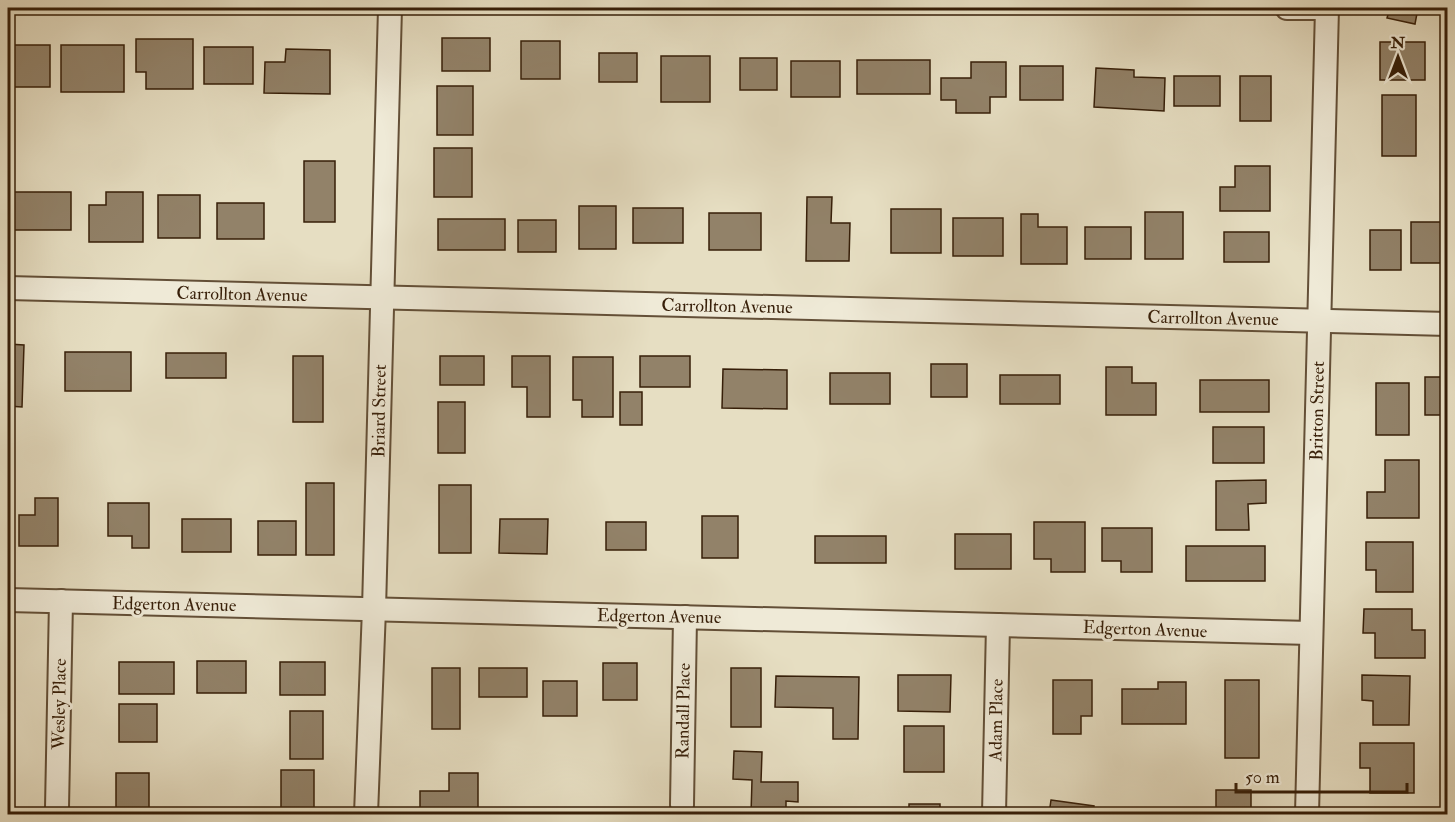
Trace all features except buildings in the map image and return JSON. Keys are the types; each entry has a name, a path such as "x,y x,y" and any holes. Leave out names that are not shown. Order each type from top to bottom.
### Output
{"street":[{"name":"Briard Street","path":"366,814 374,609 390,8"},
{"path":"1287,8 1327,8"},
{"name":"Britton Street","path":"1307,814 1327,8"},
{"name":"Carrollton Avenue","path":"8,288 1448,324"},
{"name":"Edgerton Avenue","path":"8,600 1311,633"},
{"name":"Wesley Place","path":"57,808 62,601"},
{"name":"Randall Place","path":"682,805 685,617"},
{"name":"Adam Place","path":"994,814 998,625"}]}
